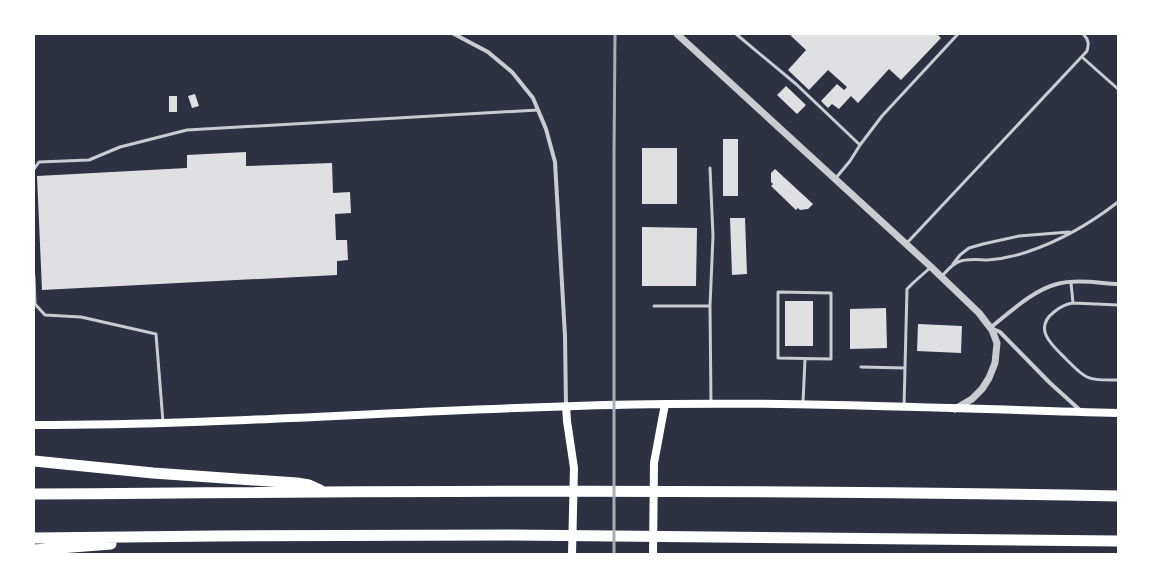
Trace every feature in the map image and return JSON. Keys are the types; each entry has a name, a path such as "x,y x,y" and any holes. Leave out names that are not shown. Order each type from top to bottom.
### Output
{"highway":[{"path":"34,462 153,473 297,483 316,487 324,492"},
{"path":"34,494 716,492 938,493 1118,496"},
{"path":"34,538 512,535 1118,541"},
{"path":"34,550 216,536"}],"main road":[{"path":"653,554 654,463 665,404"},
{"path":"34,425 110,425 566,406 665,404 803,404 1118,412"},
{"path":"566,406 574,468 572,554"}],"street":[{"path":"454,34 488,52 512,72 533,98 546,129 555,162 565,336 566,406"},
{"path":"677,34 942,277 979,313 996,338 995,363 989,378 982,389 972,399 955,409"},
{"path":"990,328 1037,292 1056,284 1118,284"},
{"path":"990,328 1000,332 1081,412"}],"lane":[{"path":"736,34 796,84 860,145"},
{"path":"835,179 850,161 882,116 958,34"},
{"path":"906,244 1082,57 1087,51 1089,44 1088,39 1083,34"},
{"path":"1082,57 1118,89"},
{"path":"34,168 39,162 89,160 120,147 187,130 538,110"},
{"path":"710,168 713,236 710,306 711,404"},
{"path":"950,267 958,262 969,260 990,260 1026,253 1049,244 1072,232 1118,202"},
{"path":"942,277 960,255 969,248 1018,236 1072,232"},
{"path":"904,407 907,289 931,267"},
{"path":"34,276 35,304 45,315 81,317 156,334 164,423"},
{"path":"1071,283 1073,303"},
{"path":"778,292 831,293 831,359 805,359 778,358 778,292"},
{"path":"1118,305 1073,303 1062,305 1051,314 1045,323 1044,332 1048,341 1078,372 1088,377 1118,380"},
{"path":"654,306 710,306"},
{"path":"803,404 805,359"},
{"path":"861,367 904,368"}],"building":[{"path":"789,34 939,34 938,35 941,38 901,80 889,69 858,103 851,96 839,109 832,104 828,108 821,101 837,84 844,90 847,87 828,70 809,90 788,70 806,50"},
{"path":"786,86 806,105 797,114 777,95"},
{"path":"195,94 199,106 192,108 188,96"},
{"path":"169,96 177,96 177,112 169,112"},
{"path":"723,139 738,139 738,196 723,196"},
{"path":"642,148 677,148 677,204 642,204"},
{"path":"246,152 246,166 332,163 333,193 350,192 351,213 335,214 336,240 347,240 348,260 337,261 337,275 42,290 37,176 187,168 187,155"},
{"path":"775,169 813,204 808,209 800,210 798,208 796,210 771,186 773,184 771,182 771,173"},
{"path":"730,218 745,218 747,274 732,275"},
{"path":"642,227 697,228 696,286 642,286"},
{"path":"785,301 813,301 813,346 785,346"},
{"path":"886,308 887,348 850,349 850,309"},
{"path":"918,324 962,326 961,353 917,351"}],"railway":[{"path":"614,554 615,34"}]}
